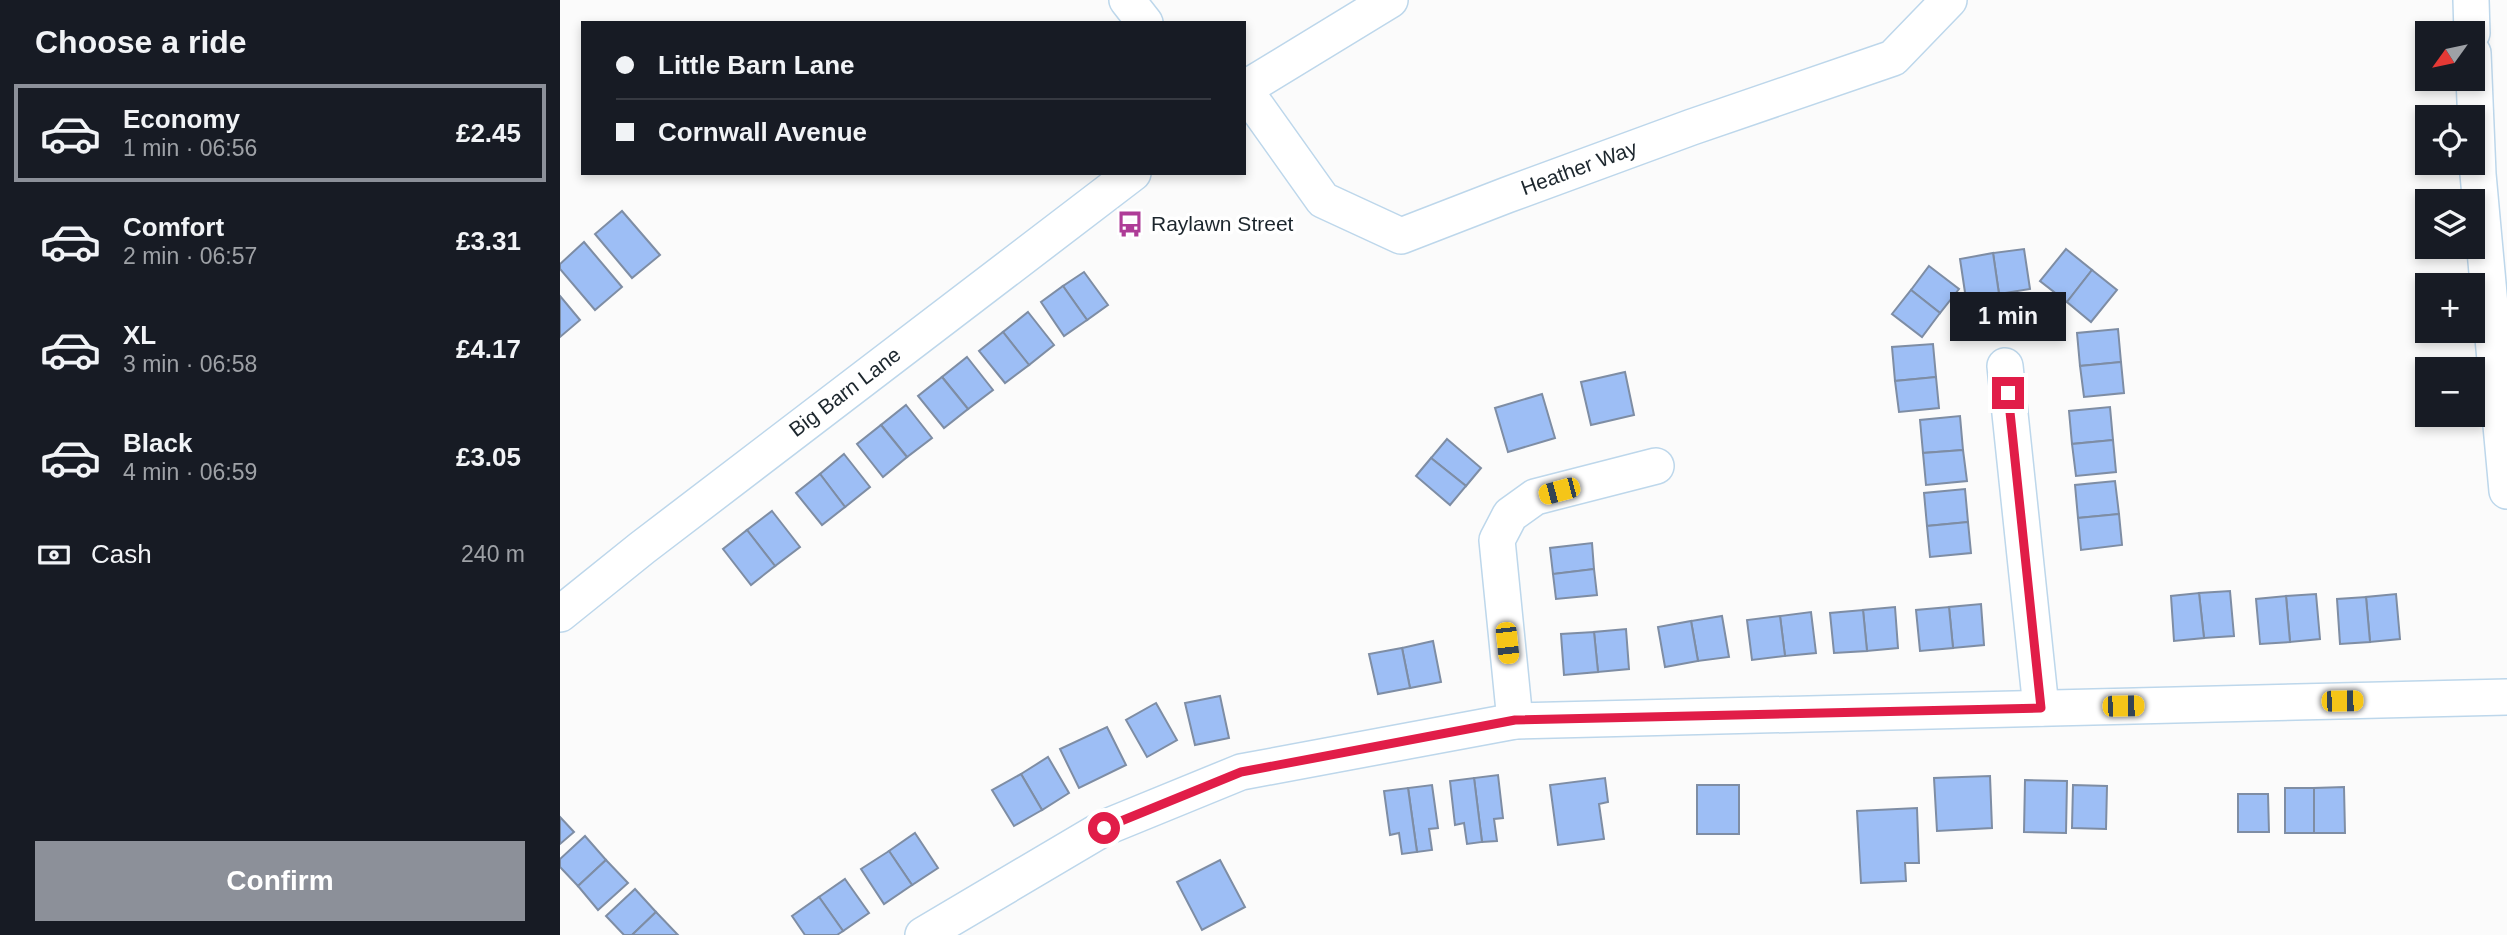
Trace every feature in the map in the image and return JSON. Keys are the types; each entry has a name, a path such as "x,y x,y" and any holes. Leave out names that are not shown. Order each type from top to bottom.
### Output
{"street":[{"path":"1126,0 1143,21"},
{"path":"1246,88 1390,0"},
{"name":"Heather Way","path":"1246,92 1323,200 1401,236 1692,127 1893,58 1949,0"},
{"path":"2471,0 2472,21"},
{"path":"2475,91 2478,174 2507,491"},
{"name":"Big Barn Lane","path":"560,614 642,548 1130,175"},
{"path":"2005,366 2041,708"},
{"path":"1515,720 1497,540 1510,515 1535,497 1656,466"},
{"path":"923,935 1104,828 1241,772 1515,720 2507,697"}],"building":[{"path":"622,211 660,255 632,278 595,234"},
{"path":"584,242 622,287 595,310 560,269 560,264"},
{"path":"2024,249 2030,289 1999,294 1993,253"},
{"path":"2066,249 2092,270 2067,302 2040,281"},
{"path":"1993,253 1999,294 1966,299 1960,259"},
{"path":"1929,266 1959,289 1940,313 1911,290"},
{"path":"2092,270 2117,290 2091,322 2067,302"},
{"path":"1084,272 1108,305 1087,320 1063,286"},
{"path":"1063,286 1087,320 1064,336 1041,302"},
{"path":"1911,290 1940,313 1922,337 1892,314"},
{"path":"560,296 580,320 560,337"},
{"path":"1028,312 1054,345 1029,365 1003,332"},
{"path":"2118,329 2121,362 2080,366 2077,333"},
{"path":"1003,332 1029,365 1005,383 979,351"},
{"path":"1933,344 1936,377 1895,381 1892,347"},
{"path":"967,357 993,390 968,409 942,377"},
{"path":"2121,362 2124,393 2084,397 2080,366"},
{"path":"1625,372 1634,415 1591,425 1581,382"},
{"path":"942,377 968,409 944,428 918,396"},
{"path":"1936,377 1939,408 1899,412 1895,381"},
{"path":"1542,394 1555,438 1508,452 1495,408"},
{"path":"906,405 932,438 907,457 881,425"},
{"path":"2110,407 2113,440 2072,444 2069,411"},
{"path":"1960,416 1963,450 1923,453 1920,420"},
{"path":"881,425 907,457 883,477 857,444"},
{"path":"1447,439 1481,468 1466,486 1431,458"},
{"path":"2113,440 2116,472 2076,476 2072,444"},
{"path":"1963,450 1967,481 1926,485 1923,453"},
{"path":"844,454 870,487 845,507 820,474"},
{"path":"1431,458 1466,486 1450,505 1416,476"},
{"path":"820,474 845,507 822,525 796,493"},
{"path":"2115,481 2119,514 2078,518 2075,485"},
{"path":"1965,489 1968,522 1927,526 1924,493"},
{"path":"772,511 800,547 775,566 747,530"},
{"path":"2119,514 2122,545 2081,550 2078,518"},
{"path":"1968,522 1971,553 1930,557 1927,526"},
{"path":"747,530 775,566 751,585 723,549"},
{"path":"1592,543 1594,569 1553,574 1550,548"},
{"path":"1594,569 1597,595 1556,599 1553,574"},
{"path":"2230,591 2234,636 2204,638 2199,593"},
{"path":"2199,593 2204,638 2174,641 2171,596"},
{"path":"2316,594 2320,639 2290,642 2286,596"},
{"path":"2396,594 2400,639 2370,642 2366,597"},
{"path":"2286,596 2290,642 2260,644 2256,599"},
{"path":"2366,597 2370,642 2340,644 2337,599"},
{"path":"1981,604 1984,645 1953,648 1949,607"},
{"path":"1895,607 1898,648 1867,651 1863,610"},
{"path":"1949,607 1953,648 1920,651 1916,610"},
{"path":"1863,610 1867,651 1834,653 1830,613"},
{"path":"1811,612 1816,653 1785,656 1780,616"},
{"path":"1722,616 1729,657 1698,661 1691,621"},
{"path":"1780,616 1785,656 1752,660 1747,620"},
{"path":"1691,621 1698,661 1665,667 1658,627"},
{"path":"1626,629 1629,669 1598,672 1594,632"},
{"path":"1594,632 1598,672 1564,675 1561,634"},
{"path":"1433,641 1441,682 1410,688 1402,648"},
{"path":"1402,648 1410,688 1378,694 1369,654"},
{"path":"1220,696 1229,738 1195,745 1185,703"},
{"path":"1156,703 1177,740 1147,757 1126,720"},
{"path":"1107,727 1126,765 1079,788 1060,749"},
{"path":"1048,757 1069,793 1042,810 1021,774"},
{"path":"1021,774 1042,810 1014,826 992,790"},
{"path":"1498,775 1503,818 1494,819 1497,841 1482,842 1474,778"},
{"path":"1990,776 1992,828 1937,831 1934,778"},
{"path":"1474,778 1482,842 1467,844 1464,823 1455,825 1450,781"},
{"path":"1605,778 1608,802 1599,804 1604,839 1558,845 1550,785"},
{"path":"2025,780 2067,781 2066,833 2024,832"},
{"path":"1432,785 1438,828 1429,829 1432,850 1417,852 1408,788"},
{"path":"1697,785 1739,785 1739,834 1697,834"},
{"path":"2073,785 2107,786 2106,829 2072,828"},
{"path":"2344,787 2345,833 2314,833 2314,788"},
{"path":"1408,788 1417,852 1402,854 1399,833 1390,835 1384,791"},
{"path":"2285,788 2314,788 2314,833 2285,833"},
{"path":"2238,794 2268,794 2269,832 2238,832"},
{"path":"1917,808 1919,863 1905,863 1906,881 1861,883 1857,811"},
{"path":"560,817 574,832 560,844"},
{"path":"915,833 938,868 912,885 889,851"},
{"path":"585,836 606,860 578,886 560,867 560,859"},
{"path":"889,851 912,885 884,904 861,869"},
{"path":"606,860 628,883 598,910 578,886"},
{"path":"1220,860 1245,907 1202,930 1177,882"},
{"path":"845,879 869,913 843,931 819,897"},
{"path":"635,889 656,912 632,935 624,935 606,916"},
{"path":"819,897 843,931 837,935 805,935 792,916"},
{"path":"656,912 678,935 632,935"}],"place":[{"name":"Raylawn Street","path":"1130,224"}],"route":[{"path":"1104,828 1241,772 1515,720 2041,708 2008,393"}]}
